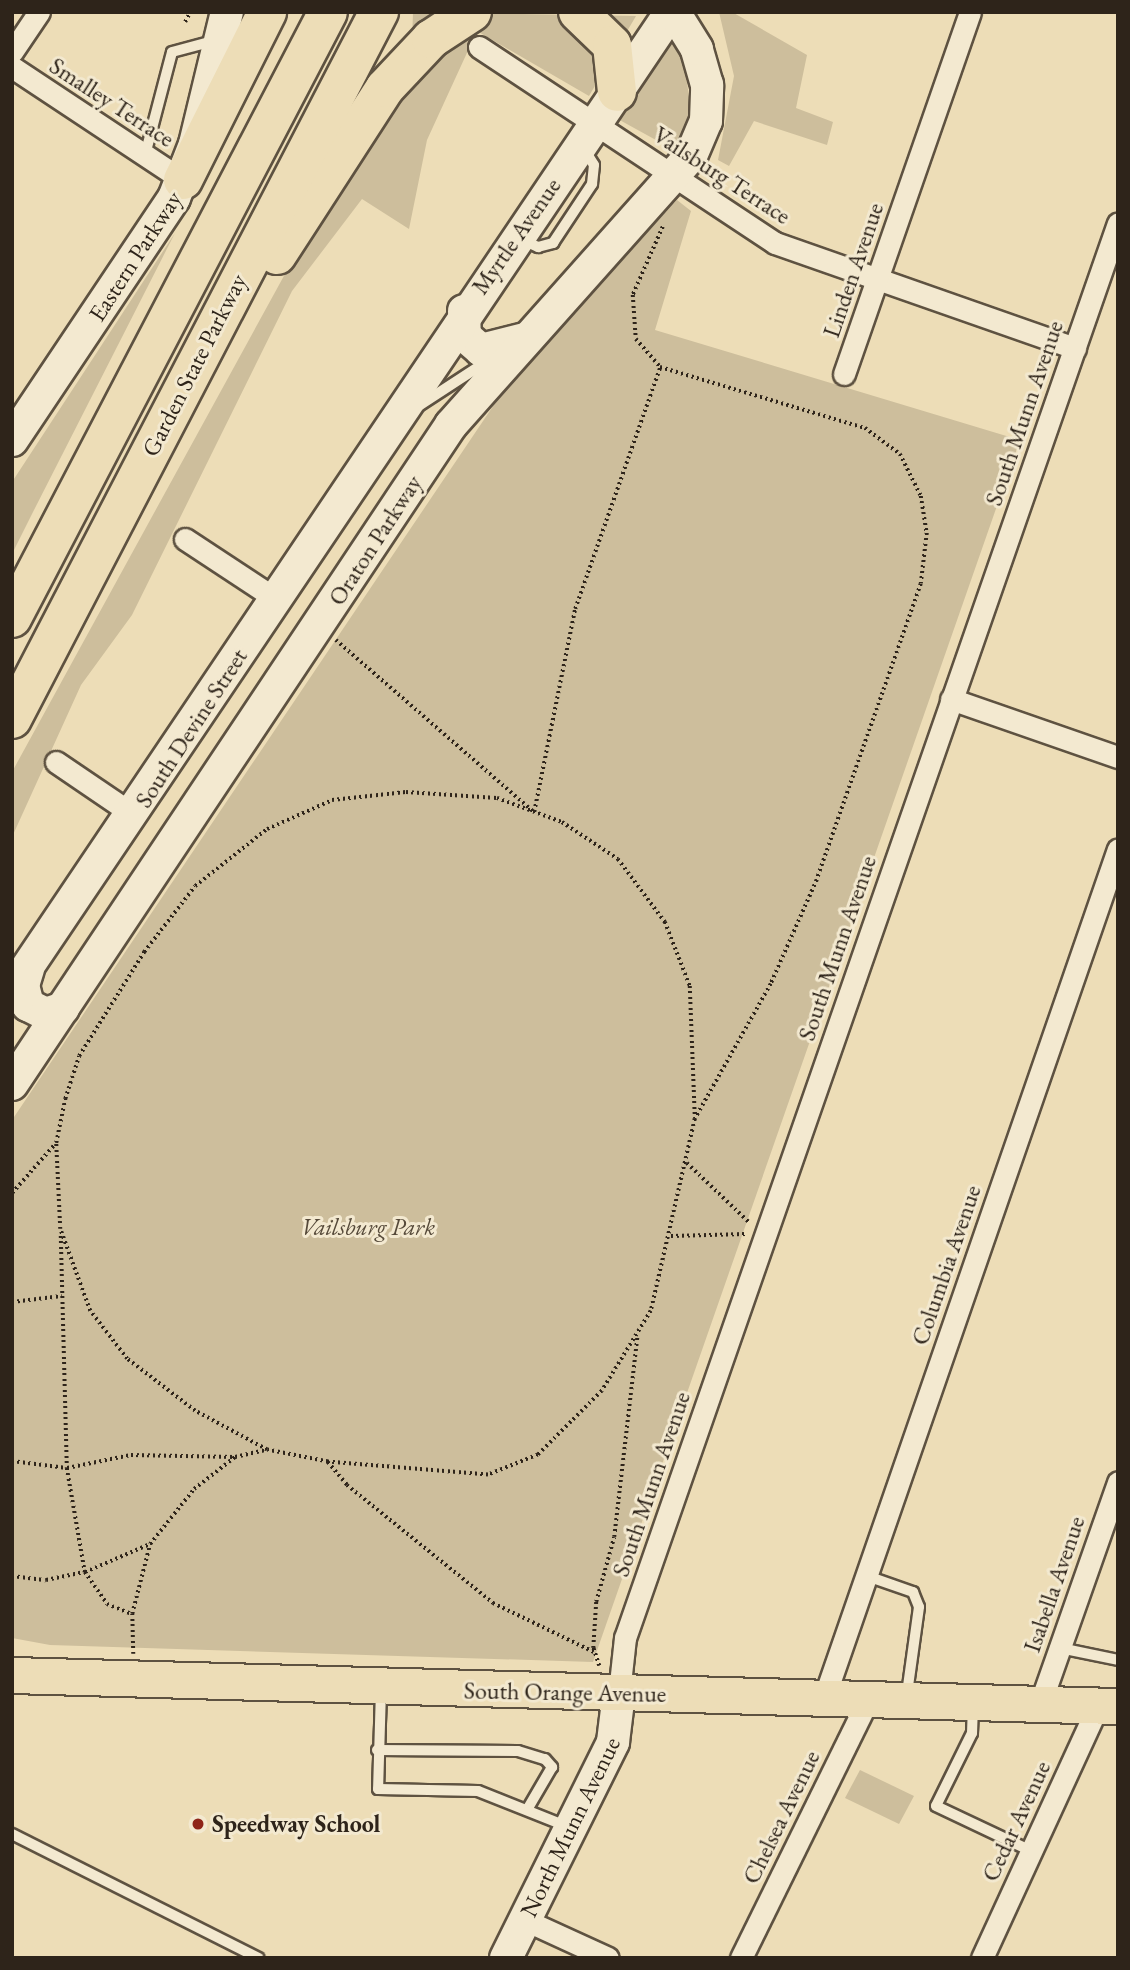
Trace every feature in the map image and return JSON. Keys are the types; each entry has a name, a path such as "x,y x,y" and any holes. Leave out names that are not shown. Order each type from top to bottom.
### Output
{"highway":[{"path":"183,180 267,12"},
{"name":"Garden State Parkway","path":"12,618 328,12"},
{"name":"Garden State Parkway","path":"12,719 379,12"},
{"path":"578,12 612,45 598,120"},
{"path":"140,469 385,88 430,39 476,29"}],"main road":[{"name":"Myrtle Avenue","path":"367,464 464,311 673,12"},
{"name":"Oraton Parkway","path":"12,1084 451,425 524,339 676,177 700,139 708,104 704,66 673,12"},
{"name":"Eastern Parkway","path":"15,432 183,180 222,26"},
{"path":"464,311 464,336 481,350 524,339"},
{"name":"South Devine Street","path":"20,980 134,815 367,464"},
{"path":"20,980 28,1004 46,1014 64,1009"},
{"path":"12,1664 51,1678"},
{"name":"South Orange Avenue","path":"12,1675 382,1687 609,1680 824,1699 1108,1706"},
{"name":"North Munn Avenue","path":"506,1958 616,1734 609,1680"}],"street":[{"path":"12,52 39,12"},
{"name":"Linden Avenue","path":"844,374 970,12"},
{"name":"Vailsburg Terrace","path":"476,29 676,177 775,243 1074,348"},
{"name":"Smalley Terrace","path":"12,67 183,180"},
{"name":"South Munn Avenue","path":"609,1680 1118,223"},
{"path":"186,539 276,600"},
{"path":"951,699 1118,757"},
{"path":"57,762 134,815"},
{"name":"Columbia Avenue","path":"824,1699 1118,849"},
{"name":"Isabella Avenue","path":"1040,1704 1118,1482"},
{"name":"Chelsea Avenue","path":"740,1958 868,1700"},
{"name":"Cedar Avenue","path":"982,1958 1031,1851 1108,1706"},
{"path":"525,1920 608,1958"}],"lane":[{"path":"145,155 172,52 222,26"},
{"path":"393,425 524,339"},
{"path":"867,1576 913,1592 919,1607 906,1701"},
{"path":"1060,1648 1118,1660"},
{"path":"382,1687 377,1750 378,1790 478,1791 528,1808 571,1828"},
{"path":"973,1702 972,1733 936,1806 1031,1851"},
{"path":"377,1750 518,1751 545,1759 552,1768 528,1808"},
{"path":"12,1834 260,1958"}],"path":[{"path":"185,22 190,12"},
{"path":"663,227 633,295 636,339 660,367 865,428 900,454 921,496 927,533 921,584 817,880 771,984 695,1119"},
{"path":"534,812 575,609 660,367"},
{"path":"319,625 534,812"},
{"path":"60,1229 90,1311 127,1359 195,1411 267,1450 328,1462 488,1475 538,1455 602,1391 651,1311 671,1236 695,1119 690,986 665,922 618,859 534,812 497,798 406,792 332,800 267,829 195,886 144,952 79,1056 56,1143 67,1468 85,1572 107,1604 132,1614"},
{"path":"12,1193 56,1143"},
{"path":"686,1163 726,1206 765,1235"},
{"path":"671,1236 765,1235"},
{"path":"12,1302 62,1296"},
{"path":"609,1680 594,1652 596,1602 614,1537 637,1334"},
{"path":"12,1461 67,1468 131,1455 235,1457 267,1450"},
{"path":"133,1656 132,1614 150,1544 194,1489 235,1457"},
{"path":"328,1462 347,1485 493,1603 594,1652"},
{"path":"12,1576 46,1580 85,1572 150,1544"}],"green space":[{"path":"413,12 636,16 589,96 477,31 427,140 409,229 362,199 292,291 132,615 81,685 12,837 12,772 353,150 411,72"},
{"path":"719,12 732,12 807,55 796,108 833,122 827,145 754,121 729,166 718,160 734,76"},
{"path":"667,42 682,47 691,111 674,150 616,118"},
{"name":"Vailsburg Park","path":"677,200 691,211 655,330 1020,440 593,1662 50,1645 12,1638 12,1120 510,381"},
{"path":"175,233 33,512 12,554 12,482"},
{"path":"860,1770 914,1796 899,1824 845,1798"}],"place":[{"name":"Speedway School","path":"198,1824"}]}
